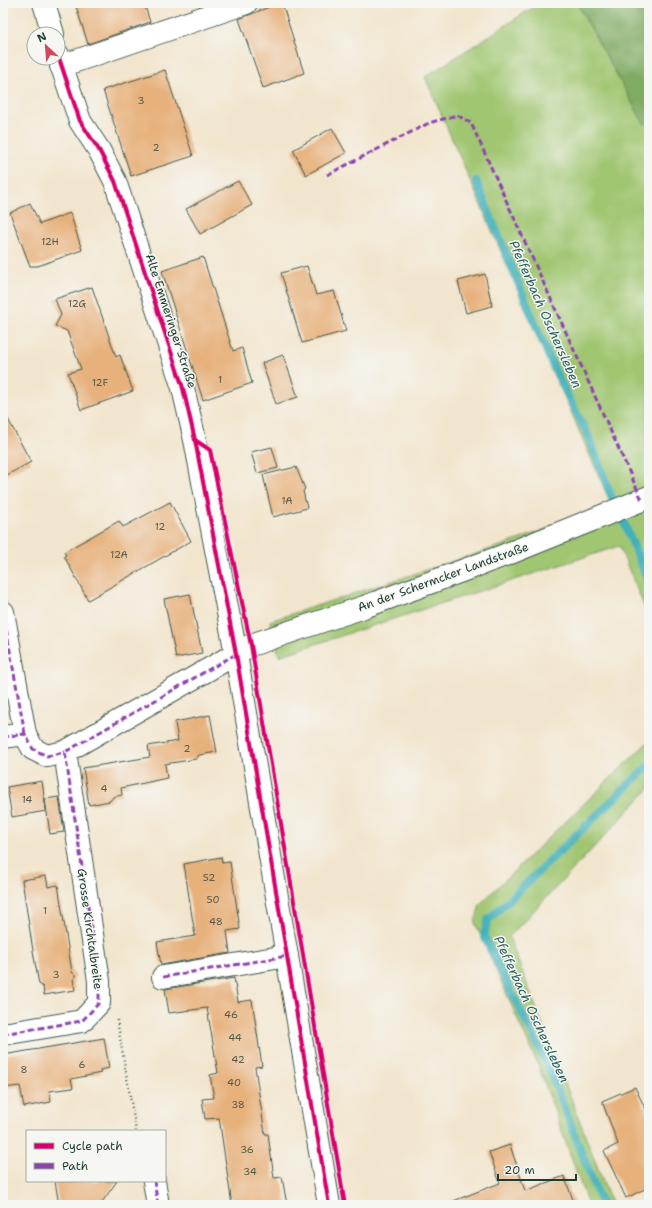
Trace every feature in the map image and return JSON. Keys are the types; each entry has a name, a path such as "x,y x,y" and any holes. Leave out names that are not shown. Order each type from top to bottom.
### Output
{"street":[{"path":"44,3 50,26"},
{"path":"66,58 246,3"},
{"name":"Alte Emmeringer Straße","path":"62,66 80,121 99,150 115,181 183,388 195,440 236,654 329,1205"},
{"name":"An der Schermcker Landstraße","path":"236,654 264,640 364,607 505,555 649,497"},
{"path":"3,612 25,734 33,749 47,756 65,752 236,654"},
{"path":"3,737 25,734"},
{"name":"Grosse Kirchtalbreite","path":"3,1034 82,1021 99,1003 99,981 65,752"},
{"path":"163,977 287,956"},
{"path":"154,1182 158,1205"}],"path":[{"path":"99,1003 119,1021 136,1130"}],"green space":[{"path":"540,3 577,3 644,124 649,121 649,532 646,533 649,541 649,618 619,546 279,656 270,621 515,541 611,504 425,77"},
{"path":"577,3 649,3 649,121 644,124"},
{"path":"649,741 649,789 509,937 612,1205 588,1205 539,1067 475,923 480,904"}],"building":[{"path":"75,3 144,3 150,22 88,44"},
{"path":"282,3 304,73 263,88 239,19"},
{"path":"165,70 193,156 131,176 103,90"},
{"path":"332,128 346,153 306,175 293,150"},
{"path":"238,181 252,205 200,234 186,209"},
{"path":"30,203 40,224 70,213 82,250 38,266 30,266 10,213"},
{"path":"203,257 233,351 242,348 252,383 203,400 162,271"},
{"path":"307,266 316,295 334,291 346,331 302,343 281,273"},
{"path":"485,274 492,306 466,313 458,281"},
{"path":"92,287 116,357 120,355 133,391 81,410 68,373 81,369 67,331 55,326 61,315 55,299"},
{"path":"283,355 298,397 276,404 262,363"},
{"path":"3,410 31,462 3,477"},
{"path":"272,447 278,468 257,473 251,452"},
{"path":"296,467 305,489 303,491 307,508 273,517 263,475"},
{"path":"170,502 191,541 88,600 64,556 66,555 64,552 119,521 123,527"},
{"path":"190,594 202,653 176,658 164,599"},
{"path":"210,715 217,752 199,755 196,759 165,764 167,778 121,788 122,795 113,797 110,801 89,805 83,768 150,757 148,746 178,741 175,722"},
{"path":"42,781 46,811 12,817 7,787"},
{"path":"59,797 64,832 50,834 45,799"},
{"path":"221,857 222,863 230,862 240,929 227,931 230,953 161,965 157,942 195,936 184,864"},
{"path":"46,876 48,887 58,885 72,972 76,976 73,980 75,990 44,995 43,987 39,984 22,880"},
{"path":"234,978 238,1002 252,1000 262,1066 255,1067 265,1134 268,1134 274,1178 282,1177 287,1205 232,1205 219,1118 205,1119 202,1099 214,1098 210,1075 218,1073 207,1008 169,1013 165,989"},
{"path":"104,1038 109,1068 100,1070 101,1073 71,1079 73,1088 49,1091 51,1102 24,1107 20,1086 3,1088 3,1055"},
{"path":"635,1087 649,1117 649,1187 626,1198 604,1151 618,1144 602,1101"},
{"path":"510,1145 525,1191 564,1176 575,1205 448,1205 448,1203 500,1183 489,1152"},
{"path":"55,1182 116,1182 100,1205 59,1205"}],"waterway":[{"name":"Pfefferbach Oschersleben","path":"476,181 554,369 586,431 613,500"},
{"name":"Pfefferbach Oschersleben","path":"623,520 649,583"},
{"name":"Pfefferbach Oschersleben","path":"602,1205 549,1068 484,936 488,920 649,765"}],"marked path":[{"path":"327,175 429,123 457,115 471,123 642,500"},
{"path":"3,612 25,734"},
{"path":"3,1034 82,1021 99,1003 99,981 65,752 236,654"},
{"path":"3,737 25,734 33,749 47,756 65,752"},
{"path":"163,977 287,956"},
{"path":"154,1182 158,1205"}],"cycle path":[{"path":"62,66 80,121 99,150 115,181 183,388 195,440 236,654 329,1205"},
{"path":"195,440 210,450 251,645 345,1205"}]}
